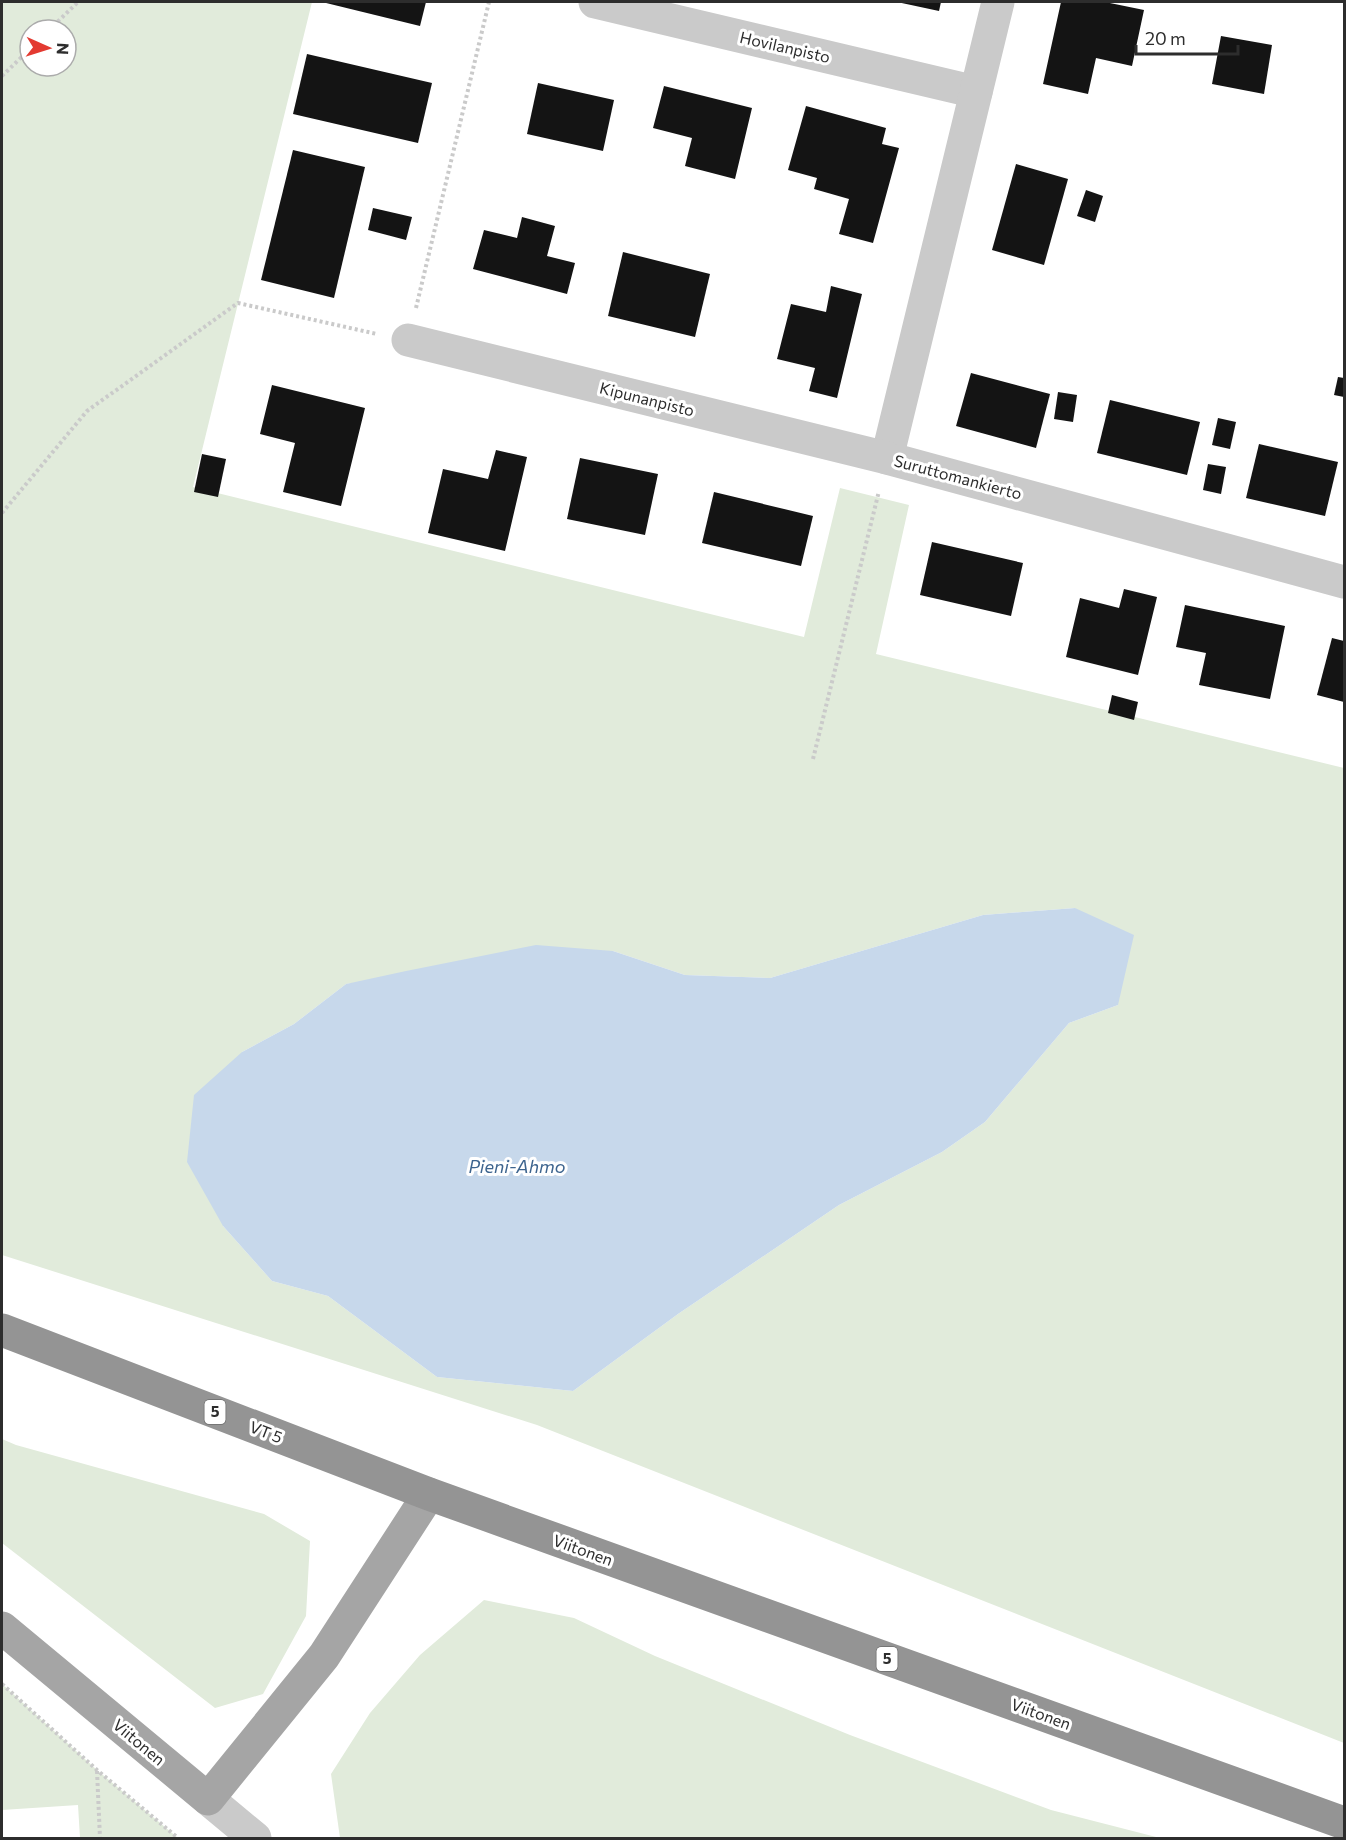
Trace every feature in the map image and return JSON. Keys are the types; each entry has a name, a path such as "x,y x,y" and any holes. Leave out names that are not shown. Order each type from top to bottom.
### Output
{"highway":[{"name":"VT 5","path":"2,1330 429,1494"},
{"name":"Viitonen","path":"429,1494 1344,1823"}],"main road":[{"path":"208,1799 324,1656 429,1494"},
{"name":"Viitonen","path":"2,1628 208,1799"}],"street":[{"name":"Hovilanpisto","path":"596,2 975,92"},
{"name":"Suruttomankierto","path":"998,2 887,458 1344,582"},
{"name":"Kipunanpisto","path":"408,340 887,458"},
{"path":"208,1799 255,1839"}],"path":[{"path":"61,18 78,2"},
{"path":"2,513 87,411 238,303 408,340 489,2"},
{"path":"2,76 18,61"},
{"path":"813,759 887,458"},
{"path":"2,1684 178,1839"},
{"path":"97,1770 100,1839"}],"green space":[{"path":"2,2 312,2 193,487 804,637 840,488 909,505 876,654 1344,768 1344,1743 537,1425 2,1255","holes":["1075,908 1118,1005 1069,1023 985,1122 942,1152 839,1205 678,1314 573,1391 437,1377 328,1296 272,1281 223,1226 242,1052 294,1024 346,984 613,951 685,975 770,978 983,915"]},
{"path":"2,1439 16,1445 264,1514 310,1541 306,1616 263,1694 215,1708 2,1543"},
{"path":"484,1600 574,1618 655,1656 850,1735 1051,1810 1160,1838 340,1838 331,1774 370,1713 420,1655"},
{"path":"2,1684 97,1770 178,1838 80,1838 78,1805 2,1810"}],"water":[{"name":"Pieni-Ahmo","path":"1075,908 1134,935 1118,1005 1069,1023 985,1122 942,1152 839,1205 678,1314 573,1391 437,1377 328,1296 272,1281 223,1226 187,1162 194,1095 242,1052 294,1024 346,984 536,945 613,951 685,975 770,978 983,915"}],"building":[{"path":"322,2 426,2 420,26"},
{"path":"897,2 941,2 939,11"},
{"path":"1061,2 1105,2 1144,10 1132,66 1096,58 1088,94 1043,84"},
{"path":"1221,36 1272,45 1264,94 1212,84"},
{"path":"307,54 432,83 418,143 293,114"},
{"path":"538,83 614,100 603,151 527,134"},
{"path":"664,86 752,108 735,179 685,166 692,138 653,128"},
{"path":"806,106 886,128 882,144 899,148 873,243 839,234 849,199 814,189 817,178 788,170"},
{"path":"293,150 365,167 334,298 261,280"},
{"path":"1016,164 1068,179 1044,265 992,250"},
{"path":"1086,190 1103,196 1095,222 1077,216"},
{"path":"373,208 412,217 406,240 368,230"},
{"path":"522,217 555,226 547,256 575,263 567,294 473,269 484,230 517,238"},
{"path":"623,252 710,274 695,337 608,316"},
{"path":"831,286 862,294 837,398 809,391 815,368 777,359 791,304 826,312"},
{"path":"971,373 1050,394 1036,448 956,426"},
{"path":"1338,377 1344,378 1344,397 1334,395"},
{"path":"272,385 365,408 341,506 283,492 295,443 260,434"},
{"path":"1058,392 1077,395 1073,422 1054,419"},
{"path":"1110,400 1200,422 1187,475 1097,453"},
{"path":"1218,418 1236,422 1230,449 1212,445"},
{"path":"1259,444 1338,462 1325,516 1246,498"},
{"path":"496,450 527,457 505,551 428,533 443,469 488,479"},
{"path":"202,454 226,459 218,497 194,492"},
{"path":"580,458 658,474 645,535 567,519"},
{"path":"1208,464 1226,467 1221,494 1203,490"},
{"path":"714,492 813,516 801,566 702,543"},
{"path":"932,542 1023,563 1011,616 920,595"},
{"path":"1124,589 1157,597 1138,675 1066,657 1080,598 1119,608"},
{"path":"1185,605 1285,626 1270,699 1199,685 1206,653 1176,647"},
{"path":"1332,638 1344,641 1344,702 1317,695"},
{"path":"1112,695 1138,702 1134,720 1108,713"}]}
